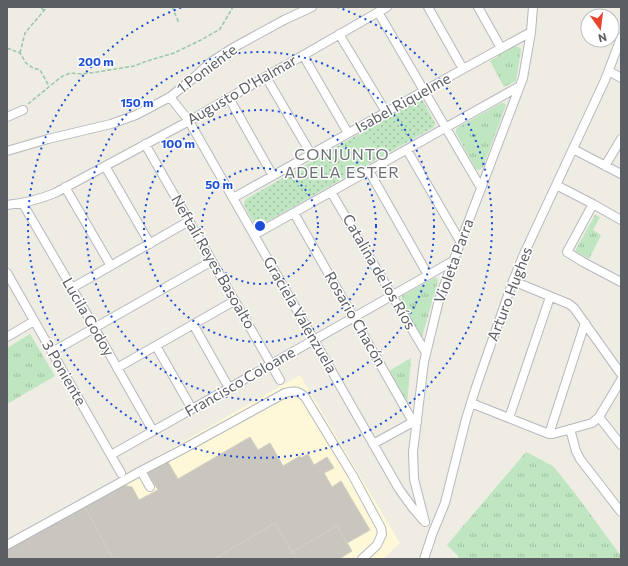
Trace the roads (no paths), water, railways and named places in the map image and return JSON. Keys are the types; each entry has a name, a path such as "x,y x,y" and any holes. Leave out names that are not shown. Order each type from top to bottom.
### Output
{"street":[{"name":"1 Poniente","path":"7,151 48,139 99,128 122,121 148,109 170,97 211,62 226,52 284,20 312,7"},
{"name":"Augusto D'Halmar","path":"7,205 23,204 45,197 106,166 189,121 387,7"},
{"path":"428,7 463,69"},
{"path":"478,7 502,48"},
{"name":"Violeta Parra","path":"425,522 413,470 413,452 415,422 426,353 439,300 460,241 520,86 525,69 531,32 531,9"},
{"path":"378,12 481,188"},
{"name":"Isabel Riquelme","path":"233,198 531,32"},
{"path":"340,34 386,112"},
{"name":"Arturo Hughes","path":"424,559 445,503 470,403 513,281 523,256 609,71 621,38"},
{"path":"302,55 348,133"},
{"path":"609,71 621,78"},
{"path":"266,77 311,154"},
{"path":"254,235 520,86"},
{"name":"Graciela Valenzuela","path":"170,97 189,121 402,494 433,532"},
{"path":"228,98 273,176"},
{"path":"7,117 23,110"},
{"path":"605,166 621,139"},
{"name":"Neftalí Reyes Basoalto","path":"145,144 280,380"},
{"path":"573,149 621,174"},
{"path":"407,150 460,241"},
{"path":"106,166 150,244"},
{"path":"369,171 428,275"},
{"path":"556,185 621,220"},
{"path":"65,187 111,266"},
{"name":"Catalina de los Ríos","path":"332,192 426,353"},
{"name":"Lucila Godoy","path":"23,204 153,431"},
{"path":"593,204 567,252 582,262 621,282"},
{"name":"Rosario Chacón","path":"294,213 415,422"},
{"path":"72,288 189,221"},
{"path":"52,352 212,261"},
{"name":"Francisco Coloane","path":"111,455 453,261"},
{"name":"3 Poniente","path":"7,273 121,473"},
{"path":"513,281 568,304 574,308 621,374"},
{"path":"509,418 550,297"},
{"path":"117,368 234,300"},
{"path":"7,337 34,321"},
{"path":"549,434 584,323"},
{"path":"193,324 229,388"},
{"path":"156,346 192,409"},
{"path":"470,403 549,434 556,433 592,423 599,417 621,380"},
{"path":"7,545 285,393 294,391 300,392 305,397 353,476 381,528 382,534 377,545 362,559"},
{"path":"599,417 621,445"},
{"path":"373,444 415,422"},
{"path":"570,429 576,451 580,459 621,512"},
{"path":"141,471 150,487"}],"district":[{"name":"CONJUNTO ADELA ESTER","path":"342,163"}]}
